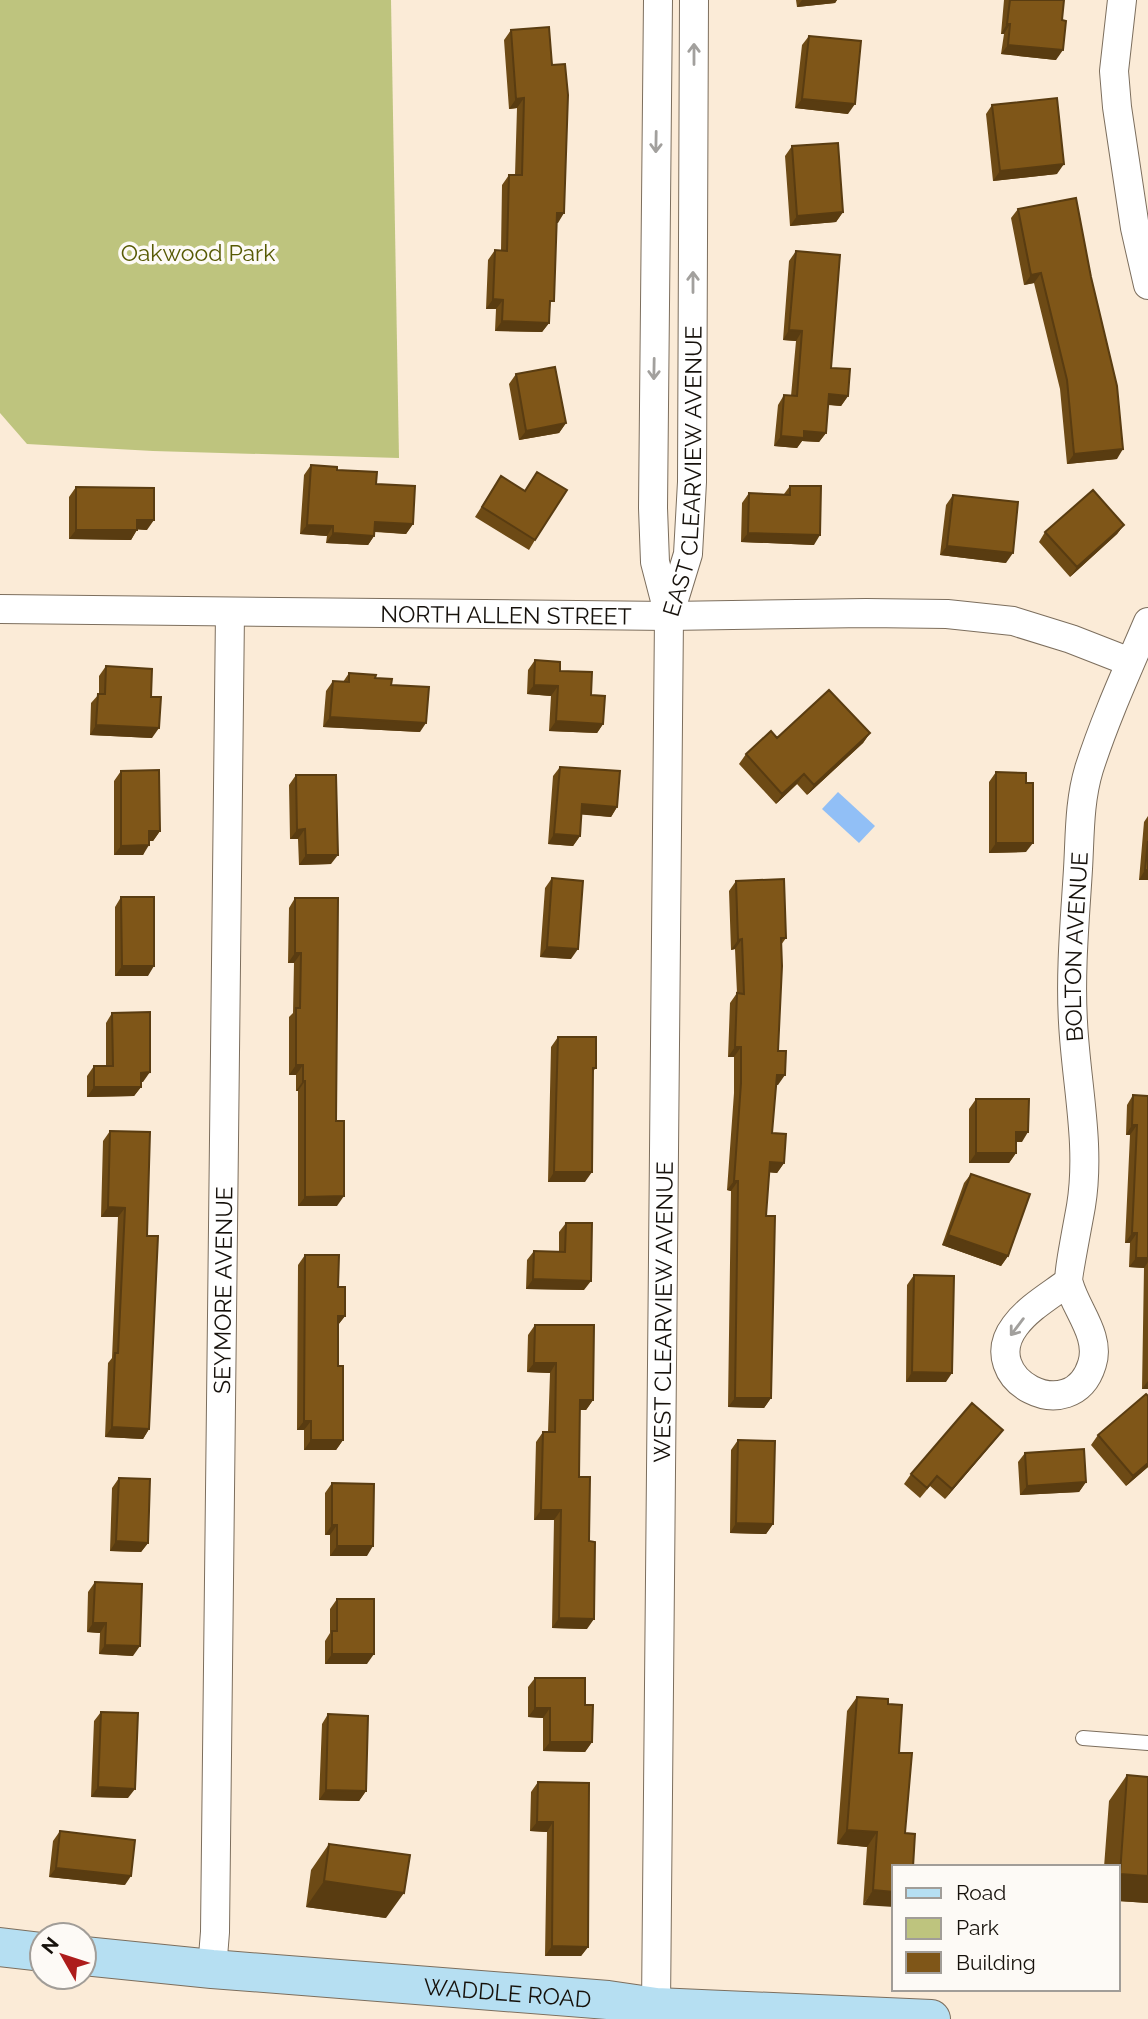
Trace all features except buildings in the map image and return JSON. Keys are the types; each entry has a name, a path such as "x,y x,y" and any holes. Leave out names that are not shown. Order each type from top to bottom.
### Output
{"main road":[{"path":"0,1947 28,1950"},
{"name":"WADDLE ROAD","path":"98,1957 608,2000 656,2007 932,2019"}],"street":[{"name":"EAST CLEARVIEW AVENUE","path":"658,0 692,482 688,554 668,616"},
{"name":"EAST CLEARVIEW AVENUE","path":"668,616 654,562 653,508 694,0"},
{"path":"1122,0 1114,71 1116,107 1135,228 1148,285"},
{"name":"NORTH ALLEN STREET","path":"0,609 668,616 866,612 947,614 1013,621 1071,639 1130,662"},
{"name":"SEYMORE AVENUE","path":"212,1969 215,1932 230,612"},
{"name":"WEST CLEARVIEW AVENUE","path":"656,2007 668,616"},
{"name":"BOLTON AVENUE","path":"1068,1282 1084,1185 1081,1103 1073,1021 1080,812 1088,771 1148,622"}],"lane":[{"path":"1083,1738 1148,1743"}],"green space":[{"name":"Oakwood Park","path":"0,0 391,0 399,458 153,451 27,444 0,413"}],"water":[{"path":"838,792 875,826 859,843 822,809"}]}
